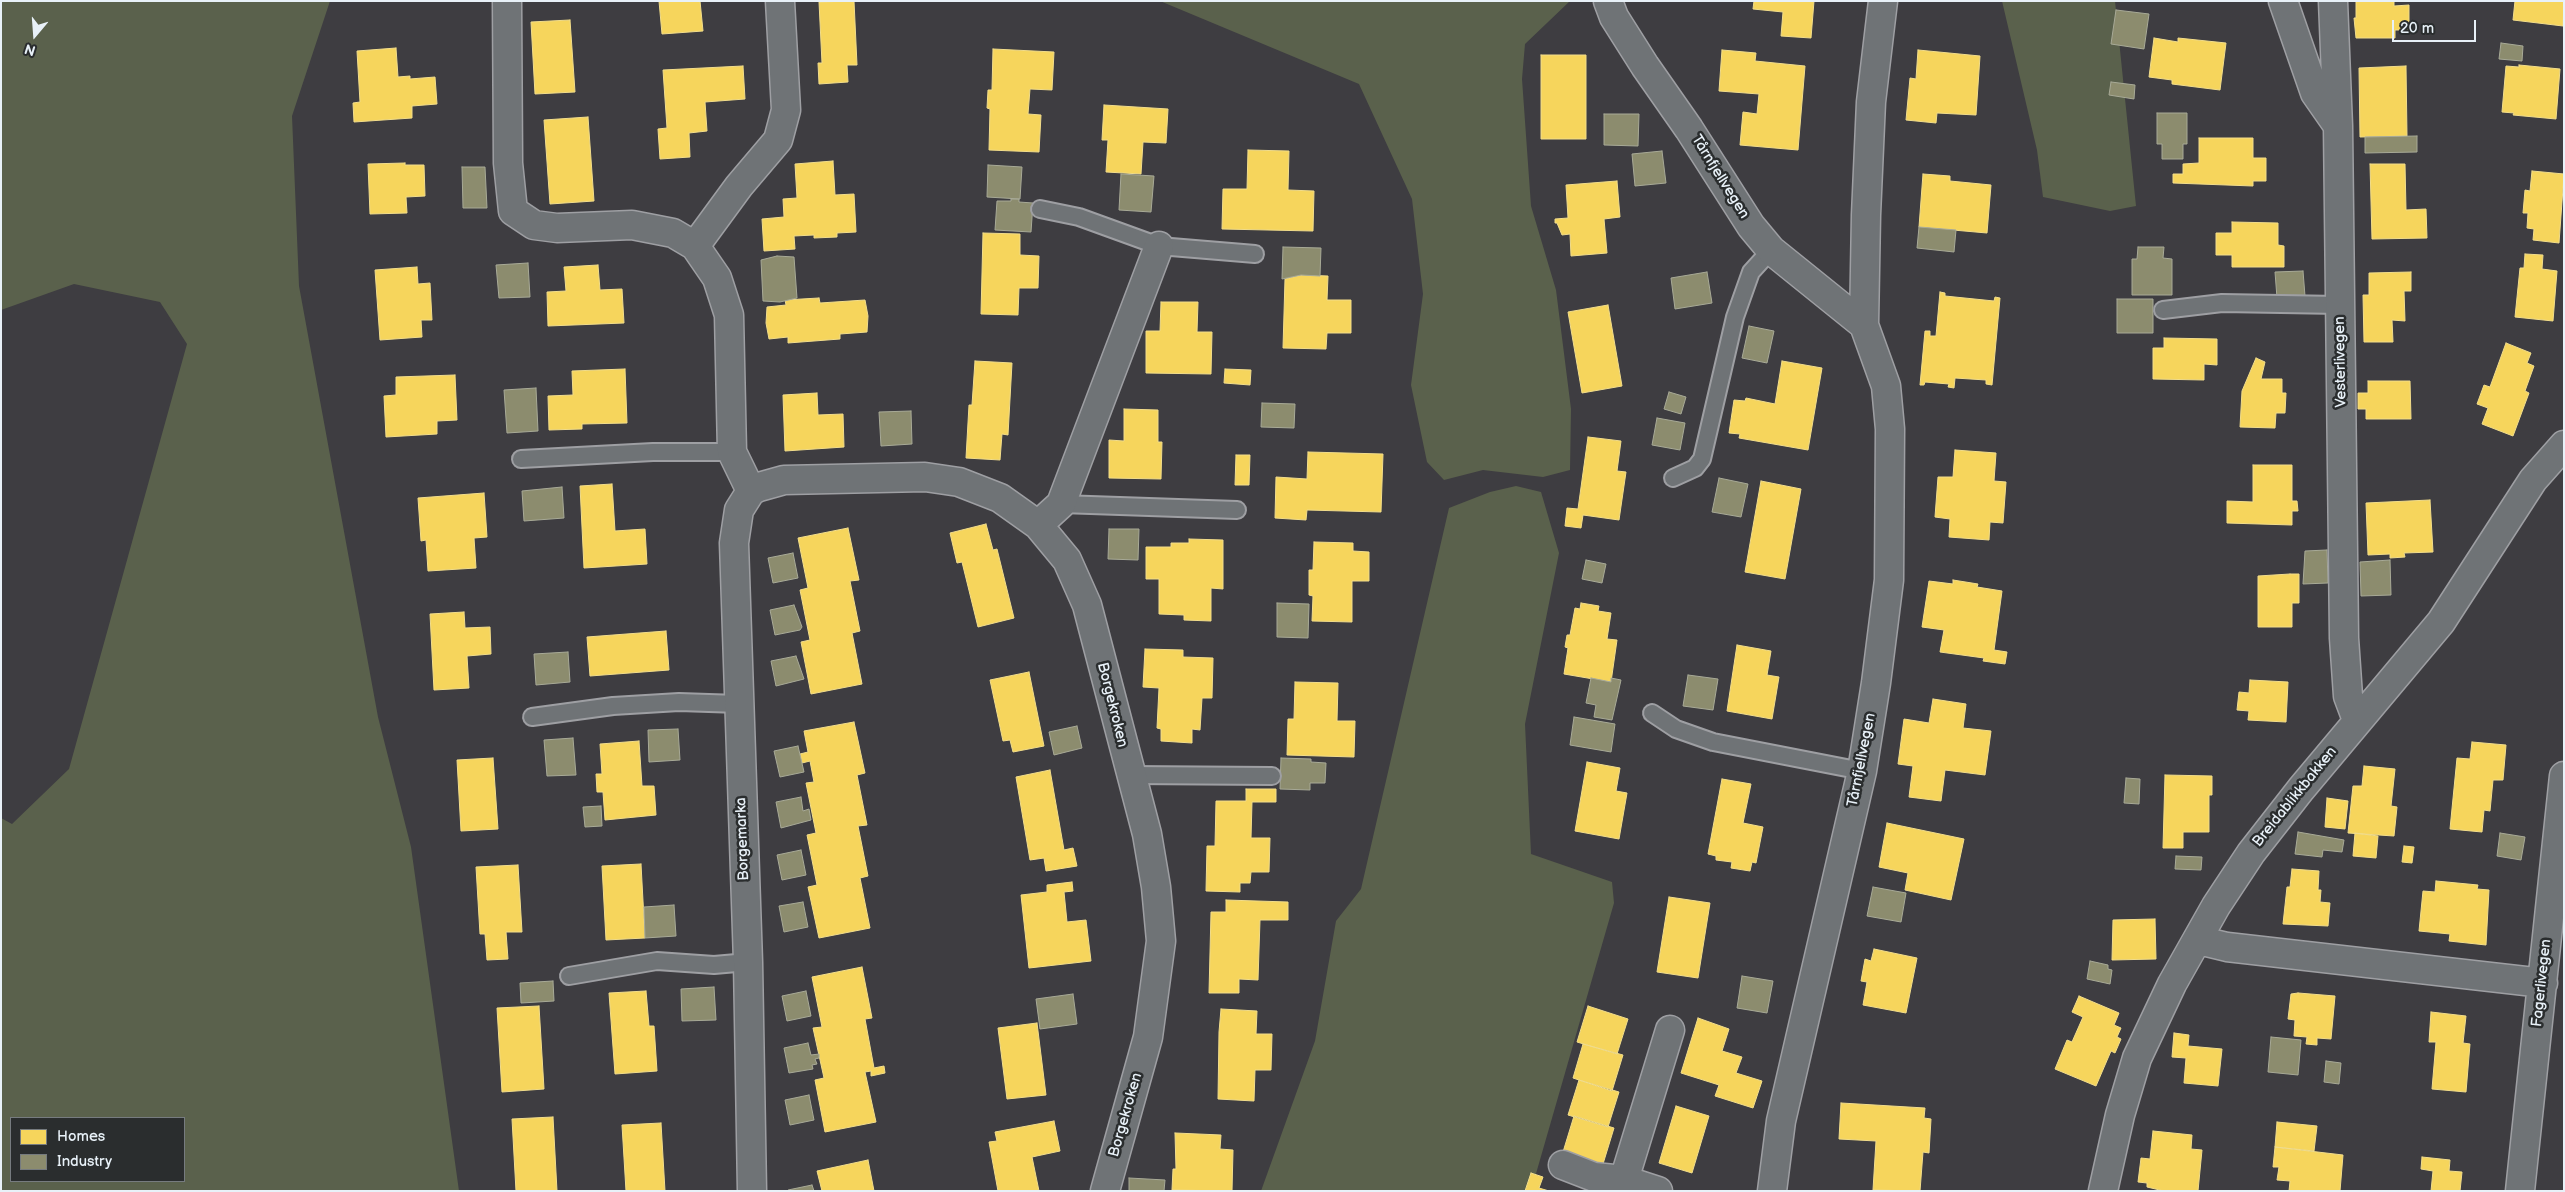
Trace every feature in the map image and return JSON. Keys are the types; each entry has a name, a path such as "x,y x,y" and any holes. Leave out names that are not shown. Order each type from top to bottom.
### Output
{"street":[{"path":"506,1 508,163 513,211 534,225 557,228 632,225 673,234 695,246 717,278 729,315 732,452 752,491"},
{"path":"695,246 739,186 778,140 786,110 780,1"},
{"name":"Tårnfjellvegen","path":"1608,1 1614,17 1645,66 1689,129 1750,226 1771,250 1864,325"},
{"name":"Tårnfjellvegen","path":"1772,1191 1781,1122 1862,771 1876,683 1889,580 1890,429 1886,386 1864,325 1871,102 1883,1"},
{"path":"2283,1 2315,93 2338,126"},
{"name":"Vesterlivegen","path":"2333,1 2338,126 2344,638 2348,696 2357,720"},
{"path":"1038,525 1061,504 1159,246"},
{"name":"Breidablikkbakken","path":"2103,1191 2120,1115 2137,1058 2172,984 2216,906 2251,854 2357,720 2441,622 2533,480 2564,445"},
{"name":"Borgekroken","path":"752,491 759,487 784,480 925,477 959,482 1000,498 1038,525 1067,560 1087,605 1147,834 1156,887 1160,942 1148,1037 1106,1191"},
{"name":"Borgemarka","path":"752,491 739,510 734,535 748,962 752,1191"},
{"name":"Fagerlivegen","path":"2520,1191 2564,776"},
{"path":"2198,940 2227,947 2543,983"},
{"path":"1624,1180 1670,1030"},
{"path":"1563,1165 1594,1177 1624,1180 1658,1191"}],"lane":[{"path":"1040,209 1079,217 1159,246 1255,254"},
{"path":"1673,478 1695,468 1702,459 1735,316 1752,272 1771,250"},
{"path":"2163,310 2222,303 2340,305"},
{"path":"520,459 653,452 732,452"},
{"path":"1061,504 1237,510"},
{"path":"532,717 613,706 679,702 739,704"},
{"path":"1652,713 1676,729 1713,742 1862,771"},
{"path":"1130,775 1272,776"},
{"path":"569,976 657,962 714,964 748,962"}],"green space":[{"path":"1,1 330,1 292,116 299,286 378,717 411,847 459,1191 1,1191 1,818 12,824 69,769 187,344 160,302 74,284 1,310"},
{"path":"1160,1 1570,1 1525,44 1522,79 1531,206 1556,290 1571,409 1570,470 1543,477 1483,470 1444,480 1427,462 1411,385 1423,294 1412,199 1359,84"},
{"path":"2002,1 2115,1 2136,206 2110,211 2043,197 2037,150"},
{"path":"1516,486 1541,492 1559,553 1525,724 1531,854 1612,882 1614,903 1531,1191 1261,1191 1315,1041 1336,921 1361,889 1449,508 1490,492"}],"building: Homes":[{"path":"659,1 700,1 703,31 662,34"},
{"path":"854,1 857,65 847,65 848,82 819,84 818,63 822,63 819,2"},
{"path":"1754,1 1814,1 1811,38 1781,36 1783,12 1753,9"},
{"path":"2356,1 2394,1 2394,6 2409,5 2409,30 2395,30 2395,38 2356,38 2354,18 2356,18"},
{"path":"2515,1 2564,1 2563,26 2513,20"},
{"path":"570,20 575,92 535,94 531,22"},
{"path":"2154,38 2178,42 2178,38 2226,43 2220,90 2172,84 2172,80 2149,77"},
{"path":"396,48 398,77 410,76 410,79 435,77 437,104 412,106 412,118 354,122 353,103 360,102 357,51"},
{"path":"993,49 1054,52 1052,90 1030,89 1028,114 1041,115 1039,152 989,150 990,109 987,108 988,90 992,90"},
{"path":"1722,50 1756,53 1755,61 1805,66 1798,150 1740,145 1743,112 1757,114 1759,94 1719,91"},
{"path":"1918,50 1980,56 1976,115 1937,113 1936,123 1906,120 1910,78 1916,79"},
{"path":"1541,55 1586,55 1586,139 1541,139"},
{"path":"2519,65 2560,69 2556,119 2513,115 2514,113 2502,112 2506,66 2519,67"},
{"path":"743,66 745,99 705,102 707,131 689,133 690,157 660,159 658,129 667,128 663,70"},
{"path":"2406,66 2407,136 2360,137 2359,68"},
{"path":"1104,105 1168,109 1166,143 1143,142 1141,174 1106,172 1108,140 1102,140"},
{"path":"588,117 594,201 550,204 544,120"},
{"path":"2199,138 2253,138 2253,158 2266,158 2266,181 2253,181 2253,186 2173,183 2173,174 2183,174 2183,164 2199,163"},
{"path":"1248,150 1289,151 1288,190 1314,191 1313,231 1222,229 1223,189 1247,189"},
{"path":"833,161 835,195 854,194 856,232 837,233 837,237 814,238 814,235 794,236 795,249 764,251 762,219 784,217 783,199 797,198 795,164"},
{"path":"405,163 405,165 424,165 425,196 406,197 407,213 370,214 368,164"},
{"path":"2370,164 2405,164 2406,210 2426,209 2427,238 2372,239"},
{"path":"2532,171 2564,174 2559,243 2533,240 2534,229 2527,228 2528,213 2523,213 2525,190 2530,191"},
{"path":"1923,174 1950,176 1950,181 1991,185 1987,233 1919,227"},
{"path":"1617,181 1620,217 1604,219 1607,253 1571,256 1570,234 1562,235 1557,223 1555,223 1555,219 1568,218 1566,185"},
{"path":"2232,222 2278,223 2278,245 2284,246 2284,267 2232,267 2232,255 2216,255 2216,233 2232,233"},
{"path":"983,233 1020,234 1020,255 1039,256 1038,288 1019,288 1018,315 981,314"},
{"path":"2525,254 2543,255 2542,269 2557,271 2553,321 2515,317 2520,268 2524,268"},
{"path":"598,265 600,290 622,289 624,323 548,326 547,292 566,291 564,267"},
{"path":"417,267 418,284 430,283 432,320 421,320 422,337 380,340 375,270"},
{"path":"2411,272 2411,291 2404,291 2405,321 2392,320 2393,342 2364,342 2363,295 2369,295 2369,273"},
{"path":"1301,275 1328,276 1327,300 1351,300 1351,333 1327,333 1326,349 1283,348 1285,279"},
{"path":"1940,292 1945,293 1945,296 1994,301 1995,297 2000,298 1992,385 1986,384 1986,380 1955,378 1954,388 1948,387 1949,384 1925,382 1924,385 1920,385 1925,331 1930,331 1930,336 1936,336"},
{"path":"819,298 820,303 865,300 868,316 867,332 840,334 840,339 788,343 788,337 769,339 766,323 767,307 786,305 785,300"},
{"path":"1161,302 1198,302 1197,332 1212,332 1211,374 1146,373 1146,331 1160,331"},
{"path":"1608,305 1622,386 1582,393 1568,312"},
{"path":"2164,338 2217,339 2217,365 2204,364 2204,380 2153,379 2153,348 2164,348"},
{"path":"2506,343 2531,353 2527,363 2534,366 2525,391 2529,393 2513,436 2482,424 2488,408 2477,404 2484,385 2490,387"},
{"path":"2256,358 2265,362 2261,379 2282,379 2282,393 2286,393 2285,413 2276,413 2275,428 2240,427 2242,391"},
{"path":"975,361 1012,363 1008,435 1002,434 1000,460 966,458 969,405 972,405"},
{"path":"1782,361 1822,368 1808,450 1739,438 1740,434 1729,433 1734,400 1745,401 1746,398 1775,404"},
{"path":"625,369 627,423 582,424 582,429 549,430 548,396 573,395 572,371"},
{"path":"1225,369 1251,370 1250,385 1224,383"},
{"path":"455,375 457,420 437,421 437,434 386,437 384,396 396,395 396,377"},
{"path":"2368,381 2410,381 2411,419 2366,419 2366,409 2358,409 2358,393 2368,393"},
{"path":"817,393 818,415 843,414 844,447 785,451 783,395"},
{"path":"1124,409 1158,410 1158,442 1162,442 1161,479 1109,478 1109,440 1124,441"},
{"path":"1588,437 1621,441 1617,471 1626,472 1619,520 1583,515 1581,528 1565,526 1567,508 1578,509"},
{"path":"1955,450 1996,453 1994,481 2006,482 2003,523 1990,522 1989,540 1949,537 1950,519 1935,517 1938,477 1953,477"},
{"path":"1308,452 1383,454 1381,512 1307,510 1306,520 1275,518 1276,477 1307,479"},
{"path":"1236,455 1250,455 1249,485 1235,485"},
{"path":"2253,465 2292,465 2292,501 2297,501 2298,511 2292,511 2292,525 2227,523 2227,501 2253,502"},
{"path":"1761,481 1801,489 1785,579 1745,572"},
{"path":"612,484 615,531 645,529 647,564 584,568 580,486"},
{"path":"484,493 487,537 474,538 476,568 428,571 426,540 421,541 418,498"},
{"path":"2430,500 2433,552 2404,553 2405,557 2390,558 2390,554 2368,555 2366,503"},
{"path":"986,524 993,550 997,549 1014,618 978,627 962,562 957,563 950,533"},
{"path":"848,528 859,580 850,581 860,631 852,633 862,684 811,694 801,642 810,640 800,590 808,588 798,538"},
{"path":"1189,539 1223,540 1223,589 1211,588 1211,621 1184,620 1184,615 1159,614 1159,579 1146,579 1146,547 1171,547 1171,543 1189,543"},
{"path":"1314,542 1353,543 1353,551 1369,552 1369,581 1352,581 1352,622 1312,621 1313,596 1309,595 1309,570 1313,570"},
{"path":"2299,574 2299,603 2292,603 2292,627 2258,627 2258,576"},
{"path":"1953,580 1978,584 1977,587 2002,591 1994,650 2007,652 2005,664 1983,661 1984,658 1940,652 1944,630 1922,627 1929,581 1953,584"},
{"path":"1581,603 1599,606 1598,611 1611,613 1607,639 1617,640 1611,682 1564,674 1568,648 1565,647 1567,635 1570,635 1575,608 1580,609"},
{"path":"464,612 465,628 490,627 491,654 467,656 469,688 434,690 430,614"},
{"path":"666,631 669,670 590,676 587,637"},
{"path":"1737,645 1771,651 1767,675 1779,677 1772,719 1727,711"},
{"path":"1145,649 1183,650 1183,657 1213,658 1212,698 1202,698 1200,730 1192,729 1192,743 1161,741 1161,729 1157,728 1159,688 1143,687"},
{"path":"1029,672 1044,746 1013,752 1010,740 1003,741 990,680"},
{"path":"2250,680 2288,682 2286,722 2248,720 2249,711 2237,710 2239,692 2249,693"},
{"path":"1295,682 1338,683 1337,721 1355,721 1354,757 1287,755 1288,719 1294,719"},
{"path":"1933,699 1966,704 1963,728 1991,731 1985,775 1945,770 1941,801 1909,797 1913,766 1898,764 1904,719 1929,723"},
{"path":"854,722 865,773 857,775 867,825 858,826 868,876 860,878 870,928 819,938 808,887 817,885 807,835 816,833 806,783 814,782 810,761 802,763 800,754 808,752 804,731"},
{"path":"639,741 642,786 654,786 656,815 605,820 603,792 597,792 596,774 602,774 600,744"},
{"path":"2472,742 2506,745 2503,780 2493,780 2490,811 2484,810 2482,832 2450,829 2457,758 2470,759"},
{"path":"493,758 498,829 461,831 457,760"},
{"path":"1587,762 1620,768 1616,791 1627,793 1619,839 1575,831"},
{"path":"2364,766 2395,769 2391,806 2397,807 2394,836 2348,833 2353,786 2362,786"},
{"path":"1050,770 1064,850 1073,848 1077,866 1046,871 1044,858 1030,860 1016,777"},
{"path":"2165,775 2212,776 2212,795 2209,795 2209,832 2183,832 2183,848 2163,848"},
{"path":"1722,779 1751,784 1743,823 1763,827 1756,863 1752,862 1750,871 1731,868 1732,862 1716,860 1716,856 1708,854"},
{"path":"1246,789 1276,789 1276,802 1252,802 1251,838 1270,838 1269,872 1251,872 1250,883 1240,883 1240,892 1206,891 1207,846 1215,846 1216,801 1246,801"},
{"path":"2327,798 2348,801 2345,829 2325,827"},
{"path":"1887,823 1964,839 1951,900 1905,890 1908,873 1879,867"},
{"path":"2355,833 2378,836 2376,858 2353,856"},
{"path":"2404,846 2414,847 2412,863 2402,862"},
{"path":"641,864 645,938 606,940 602,866"},
{"path":"518,865 522,932 506,932 508,959 487,960 485,934 480,934 476,867"},
{"path":"2292,869 2319,871 2318,890 2321,890 2320,902 2330,903 2328,926 2283,924 2287,887 2290,887"},
{"path":"2436,881 2478,885 2477,889 2489,890 2486,945 2449,941 2450,934 2419,931 2423,891 2435,892"},
{"path":"1072,882 1073,891 1064,892 1067,922 1086,920 1091,961 1029,968 1021,895 1047,892 1047,885"},
{"path":"1669,897 1710,903 1698,978 1657,972"},
{"path":"1226,900 1288,902 1288,920 1260,920 1258,980 1239,979 1239,993 1209,993 1211,912 1226,912"},
{"path":"2155,919 2156,959 2112,960 2113,920"},
{"path":"1874,949 1917,958 1906,1013 1863,1005 1867,982 1861,981 1865,959 1871,961"},
{"path":"862,967 872,1018 865,1019 874,1068 884,1066 885,1073 871,1076 871,1071 865,1072 876,1122 825,1132 815,1080 824,1078 813,1028 822,1027 812,977"},
{"path":"646,991 649,1026 654,1026 657,1071 615,1074 609,993"},
{"path":"2291,994 2335,996 2331,1039 2317,1038 2317,1045 2306,1044 2307,1037 2294,1036 2295,1020 2288,1019"},
{"path":"2079,996 2119,1013 2114,1025 2121,1028 2117,1037 2121,1039 2115,1053 2111,1051 2096,1086 2055,1069 2067,1040 2072,1042 2083,1017 2072,1012"},
{"path":"539,1006 544,1089 502,1092 497,1008"},
{"path":"1588,1006 1628,1019 1617,1054 1577,1042"},
{"path":"1221,1009 1257,1011 1256,1034 1272,1034 1271,1070 1255,1070 1254,1101 1218,1099"},
{"path":"2431,1012 2466,1016 2463,1043 2470,1044 2466,1092 2432,1089 2436,1042 2429,1042"},
{"path":"1698,1018 1729,1029 1722,1051 1742,1057 1736,1073 1762,1081 1753,1108 1715,1096 1719,1085 1681,1073"},
{"path":"1037,1023 1046,1095 1007,1099 998,1028"},
{"path":"2174,1033 2189,1035 2188,1046 2222,1049 2218,1086 2184,1083 2186,1058 2172,1057"},
{"path":"1583,1044 1623,1055 1612,1091 1573,1078"},
{"path":"1579,1080 1619,1092 1608,1127 1568,1115"},
{"path":"1841,1103 1925,1108 1924,1118 1931,1119 1929,1153 1923,1152 1920,1191 1873,1190 1876,1141 1839,1139"},
{"path":"1676,1106 1709,1116 1692,1173 1659,1163"},
{"path":"1574,1116 1614,1128 1603,1164 1563,1152"},
{"path":"553,1117 557,1191 516,1191 512,1119"},
{"path":"1054,1121 1060,1151 1032,1157 1039,1191 998,1191 989,1142 997,1141 995,1132"},
{"path":"2277,1122 2317,1126 2314,1151 2275,1147"},
{"path":"661,1123 665,1191 626,1191 622,1125"},
{"path":"2153,1131 2192,1135 2191,1149 2202,1150 2198,1191 2164,1191 2147,1187 2147,1183 2138,1182 2141,1158 2150,1159"},
{"path":"1175,1133 1221,1135 1220,1149 1233,1150 1232,1191 1172,1190 1173,1169 1176,1169"},
{"path":"2275,1147 2343,1155 2340,1191 2289,1191 2290,1181 2277,1180 2279,1167 2273,1167"},
{"path":"2422,1157 2450,1160 2449,1171 2462,1172 2460,1191 2431,1191 2433,1171 2421,1169"},
{"path":"868,1160 874,1191 822,1191 817,1171"},
{"path":"1531,1173 1543,1177 1539,1188 1549,1191 1525,1191"}],"building: Industry":[{"path":"2116,10 2149,14 2144,49 2111,44"},
{"path":"2501,43 2523,46 2522,61 2499,59"},
{"path":"2111,82 2135,85 2134,99 2109,95"},
{"path":"2157,113 2187,113 2187,144 2183,144 2183,159 2162,159 2162,144 2157,144"},
{"path":"1604,114 1639,114 1638,146 1604,145"},
{"path":"2417,136 2417,152 2365,153 2365,137"},
{"path":"1662,151 1666,183 1635,186 1632,154"},
{"path":"988,165 1022,167 1020,199 987,197"},
{"path":"462,167 485,167 487,208 463,208"},
{"path":"1121,174 1154,176 1151,212 1119,210"},
{"path":"1011,199 1019,199 1019,202 1033,203 1031,232 995,230 997,201 1011,201"},
{"path":"1919,227 1956,230 1954,252 1917,248"},
{"path":"1283,247 1321,248 1320,276 1301,275 1282,279"},
{"path":"2138,247 2164,247 2163,258 2172,259 2172,295 2132,295 2132,259 2137,259"},
{"path":"777,256 794,257 797,298 780,302 763,301 761,260"},
{"path":"528,263 530,297 499,298 496,265"},
{"path":"2303,271 2305,296 2277,298 2275,272"},
{"path":"1707,272 1712,303 1675,309 1671,278"},
{"path":"2117,299 2153,299 2153,333 2117,333"},
{"path":"1749,326 1774,331 1767,363 1742,358"},
{"path":"536,388 538,431 507,433 504,390"},
{"path":"1669,392 1686,397 1681,414 1664,409"},
{"path":"1262,403 1295,404 1294,428 1261,427"},
{"path":"911,411 912,444 881,446 879,412"},
{"path":"1657,418 1685,423 1680,450 1652,445"},
{"path":"1719,478 1748,484 1741,517 1712,512"},
{"path":"562,487 564,518 524,521 522,491"},
{"path":"1109,529 1139,529 1138,560 1108,559"},
{"path":"2327,550 2328,583 2303,584 2305,551"},
{"path":"793,553 798,578 773,583 768,558"},
{"path":"1586,560 1606,564 1602,583 1582,579"},
{"path":"2390,560 2391,595 2361,596 2360,562"},
{"path":"1277,603 1309,604 1308,638 1277,637"},
{"path":"794,605 802,627 800,630 775,635 770,610"},
{"path":"568,652 570,682 536,685 534,654"},
{"path":"796,656 804,679 776,686 771,661"},
{"path":"1688,675 1718,679 1713,710 1683,706"},
{"path":"1591,678 1611,682 1611,678 1621,680 1612,720 1594,717 1596,705 1586,703"},
{"path":"1574,717 1615,724 1611,752 1570,745"},
{"path":"1077,726 1082,748 1054,755 1049,732"},
{"path":"678,729 680,760 649,762 648,730"},
{"path":"573,738 576,775 547,776 544,740"},
{"path":"798,746 804,772 780,777 774,751"},
{"path":"1281,758 1311,759 1311,762 1326,763 1325,783 1310,783 1310,790 1280,789"},
{"path":"2126,778 2140,779 2139,804 2124,803"},
{"path":"801,797 803,811 809,809 811,820 781,828 776,802"},
{"path":"601,806 602,826 585,827 583,807"},
{"path":"2298,832 2344,840 2342,852 2323,850 2322,857 2295,854"},
{"path":"2500,833 2525,837 2521,860 2497,856"},
{"path":"801,850 806,875 782,880 777,855"},
{"path":"2176,856 2202,857 2201,870 2175,869"},
{"path":"1873,887 1906,893 1901,922 1867,916"},
{"path":"803,902 808,927 784,932 779,906"},
{"path":"674,905 676,936 645,938 644,907"},
{"path":"2090,961 2108,965 2108,969 2112,970 2110,984 2087,979"},
{"path":"1742,976 1773,981 1767,1013 1737,1008"},
{"path":"553,981 554,1001 521,1003 520,983"},
{"path":"714,987 716,1020 682,1021 681,989"},
{"path":"806,991 811,1016 787,1021 782,996"},
{"path":"1073,994 1077,1024 1040,1029 1036,999"},
{"path":"2271,1037 2301,1040 2298,1075 2268,1072"},
{"path":"808,1043 811,1055 819,1054 819,1058 815,1059 817,1064 812,1065 813,1069 789,1073 784,1048"},
{"path":"2326,1061 2341,1063 2339,1084 2324,1082"},
{"path":"809,1095 814,1120 790,1125 785,1100"},
{"path":"1129,1178 1165,1180 1164,1191 1129,1191"},
{"path":"812,1185 814,1191 788,1191 788,1190"}]}
